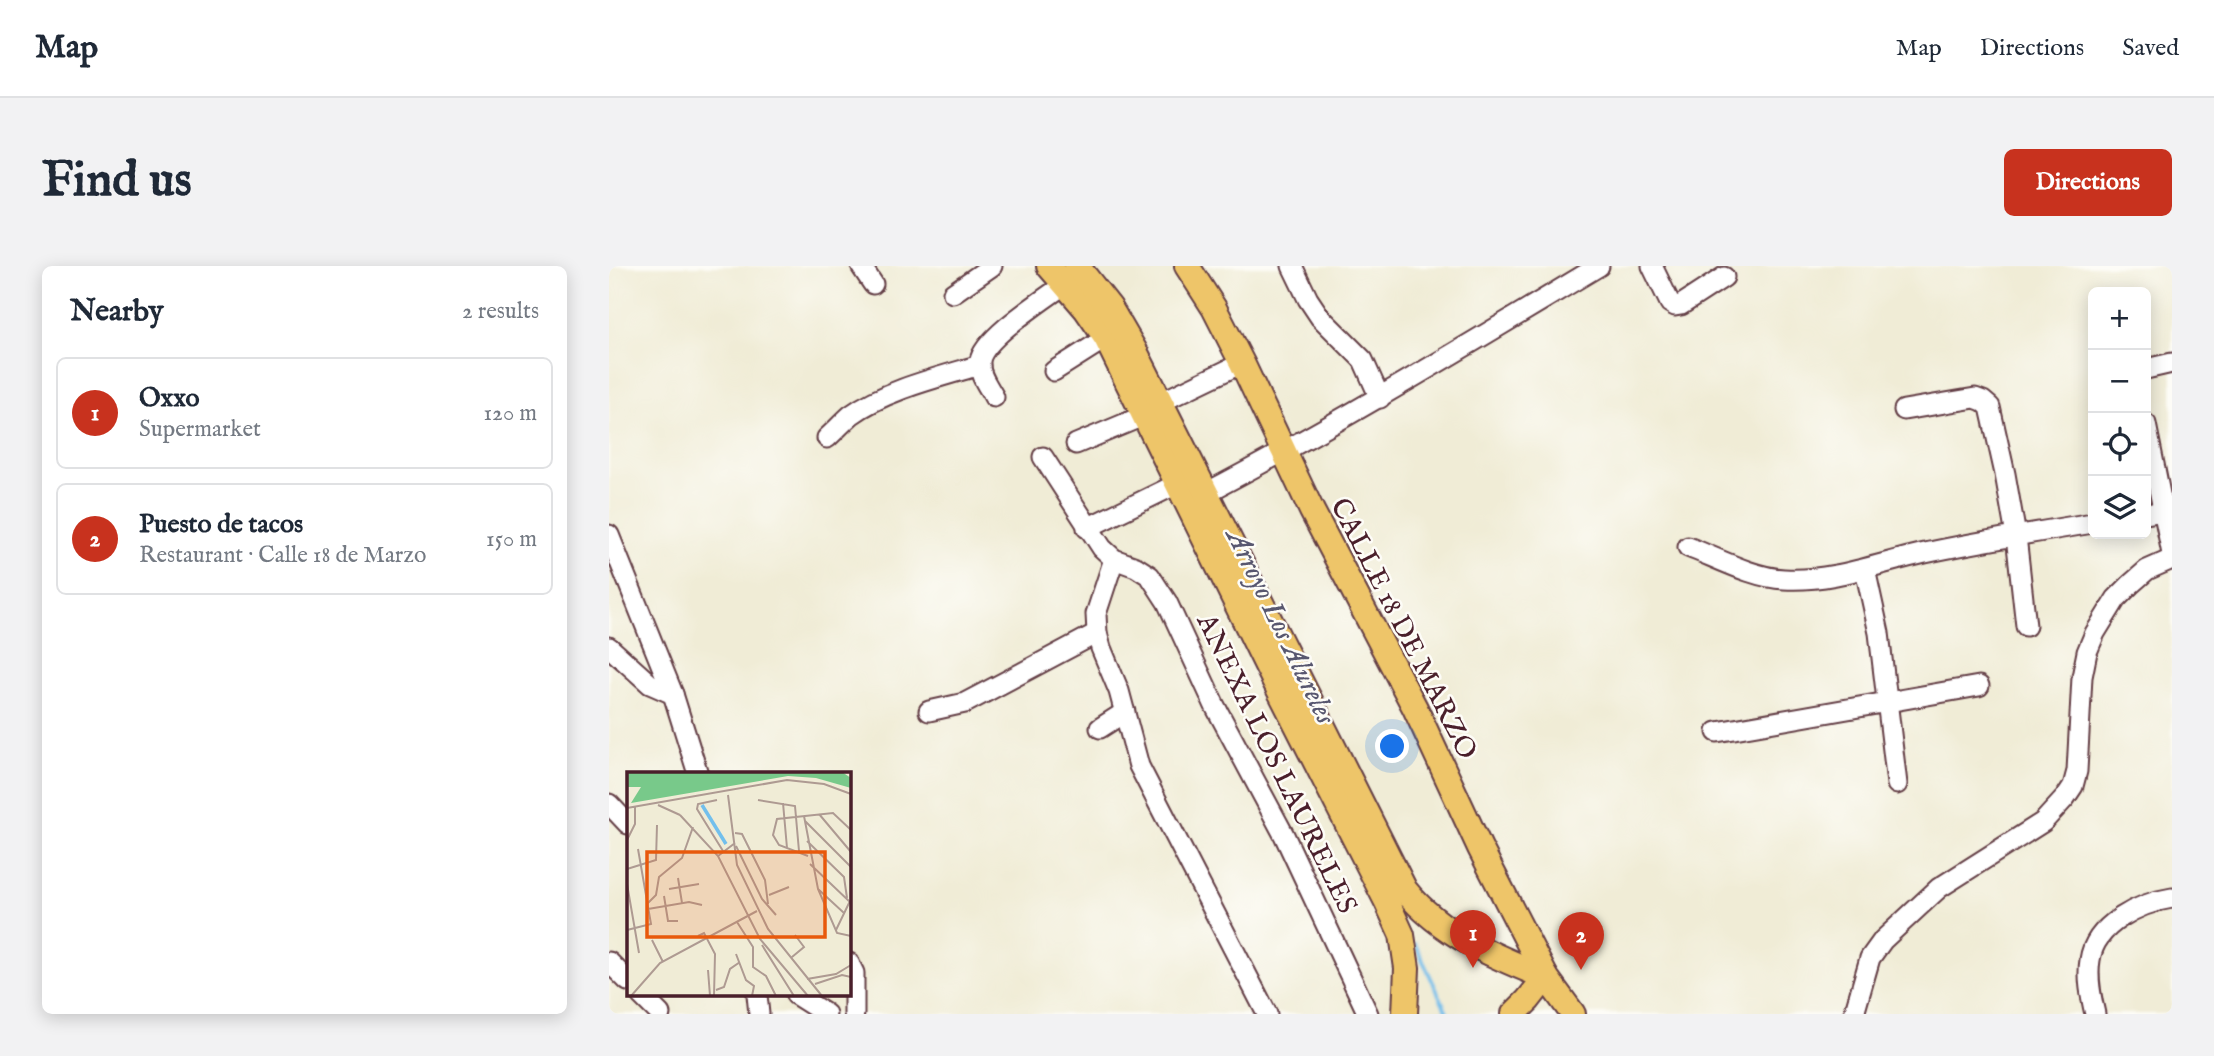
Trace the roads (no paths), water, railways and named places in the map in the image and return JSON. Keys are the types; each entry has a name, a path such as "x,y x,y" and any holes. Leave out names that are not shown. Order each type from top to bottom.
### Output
{"main road":[{"name":"CALLE 18 DE MARZO","path":"1187,266 1242,363 1546,977 1573,1014"},
{"path":"1064,272 1206,493 1405,890 1433,919 1478,947 1546,977 1514,1014"},
{"path":"1064,272 1122,326 1177,484 1402,934 1407,968 1405,1014"}],"street":[{"path":"861,266 873,285"},
{"path":"953,293 992,266"},
{"path":"1292,266 1320,317 1363,360 1380,398"},
{"path":"1206,493 1380,398 1599,266"},
{"path":"1652,266 1670,303 1675,306 1681,305 1724,277"},
{"path":"994,397 980,370 980,359 985,348 1064,272"},
{"path":"1054,371 1106,338"},
{"path":"1076,444 1242,363"},
{"path":"2151,368 2172,363"},
{"path":"827,438 851,415 887,396 980,365"},
{"path":"1904,410 1975,398 1990,407 2016,536 2026,626"},
{"path":"1043,457 1087,528 1114,559 1096,614 1097,633 1114,676 1139,766 1268,1014"},
{"path":"1854,1014 1870,958 1883,940 1939,888 2043,822 2073,786 2077,771 2082,677 2087,652 2095,633 2116,599 2147,570 2172,556 2155,512 2151,473"},
{"path":"1087,528 1177,484"},
{"path":"1688,547 1772,578 1801,579 1865,569 1960,545 2088,524"},
{"path":"609,535 673,694 697,772"},
{"name":"ANEXA LOS LAURELES","path":"1114,559 1136,567 1150,576 1167,602 1215,706 1284,835 1368,1014"},
{"path":"1865,569 1879,633 1897,784"},
{"path":"929,711 965,702 1097,633"},
{"path":"609,647 650,684 673,694"},
{"path":"1717,732 1979,686"},
{"path":"1100,728 1125,712"},
{"path":"609,804 627,823"},
{"path":"2095,1014 2089,972 2090,957 2097,940 2129,912 2172,898"},
{"path":"609,962 627,980"},
{"path":"851,967 856,989 854,1014"},
{"path":"642,996 660,1014"},
{"path":"757,996 759,1014"},
{"path":"798,996 826,1014"}],"waterway":[{"name":"Arroyo Los Alureles","path":"1415,944 1448,1014"}],"place":[{"name":"Oxxo","path":"1473,968"},
{"name":"Puesto de tacos","path":"1581,970"}]}
